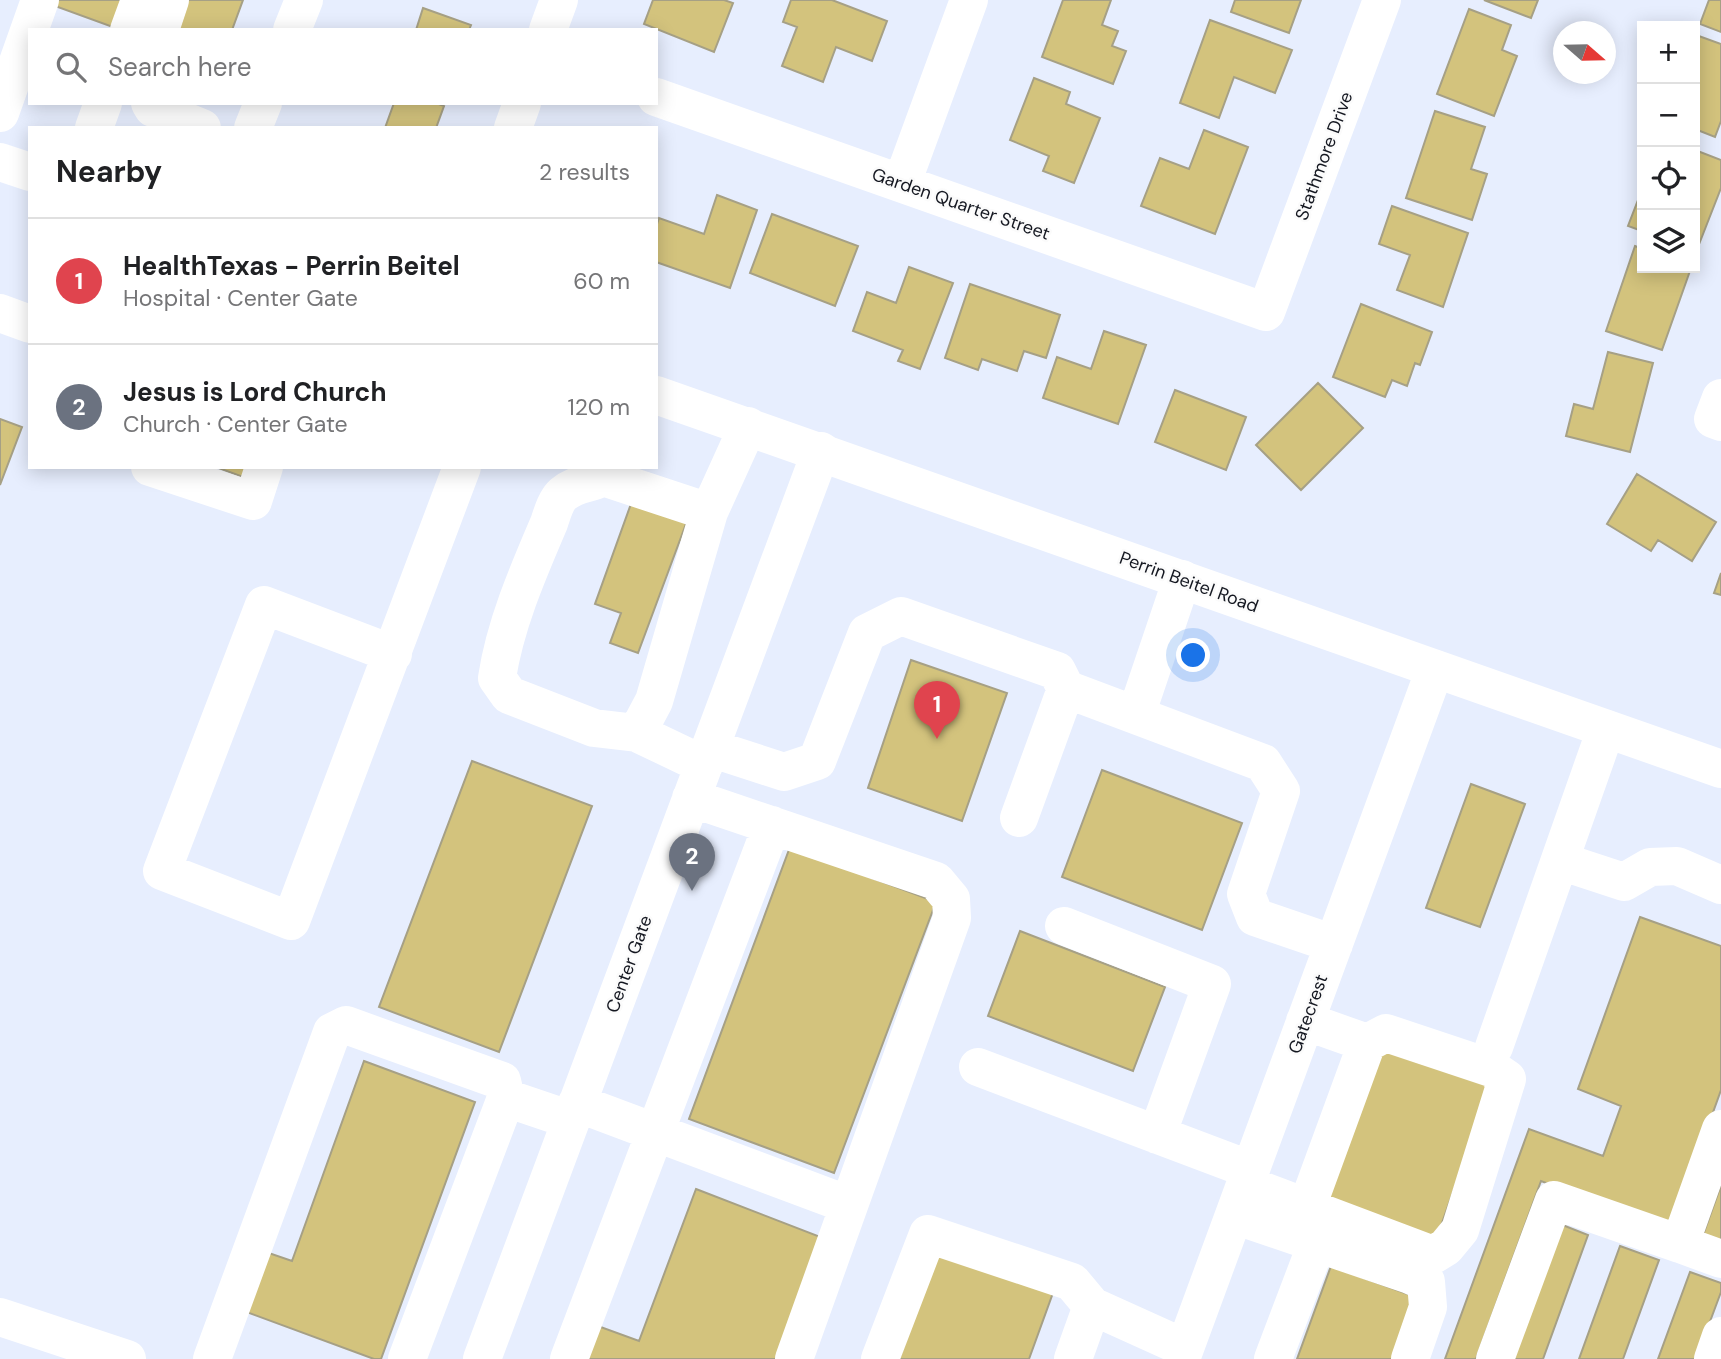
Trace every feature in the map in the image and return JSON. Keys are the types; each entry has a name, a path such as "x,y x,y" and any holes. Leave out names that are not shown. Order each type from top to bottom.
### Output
{"street":[{"path":"32,28 40,0"},
{"path":"130,28 140,0"},
{"path":"161,28 170,0"},
{"path":"293,28 304,0"},
{"path":"549,28 559,0"},
{"path":"902,183 969,0"},
{"name":"Stathmore Drive","path":"1266,312 1382,0"},
{"path":"0,113 28,40"},
{"name":"Garden Quarter Street","path":"658,98 1266,312"},
{"path":"95,126 102,105"},
{"path":"151,105 197,126"},
{"path":"254,126 262,105"},
{"path":"514,126 521,105"},
{"path":"0,162 28,171"},
{"path":"0,313 28,323"},
{"name":"Perrin Beitel Road","path":"658,396 1721,769"},
{"path":"637,733 654,701 709,512 748,426"},
{"name":"Center Gate","path":"482,1359 821,451"},
{"path":"156,469 253,501 263,469"},
{"path":"393,654 264,605 162,871 291,921 393,654 461,469"},
{"path":"709,512 610,473 561,495 530,568 500,659 497,678 509,695 594,728 637,733 702,771 772,825 936,881 951,899 952,918 794,1359"},
{"path":"1136,715 1182,579"},
{"path":"702,771 784,772 817,761 867,633 901,616 1057,671 1066,689 1263,763 1281,792 1246,894 1255,917 1334,944"},
{"name":"Gatecrest","path":"1183,1353 1435,669"},
{"path":"1019,818 1066,689"},
{"path":"1494,1047 1576,866 1606,729"},
{"path":"569,1359 772,825"},
{"path":"1576,866 1624,882 1650,867 1677,866 1721,885"},
{"path":"1064,926 1212,984 1157,1135"},
{"path":"1306,1021 1367,1043"},
{"path":"212,1359 332,1032 346,1025 504,1089 574,1112 655,1133 849,1205"},
{"path":"1243,1189 1307,1207 1433,1255 1446,1247 1460,1230 1507,1079 1491,1068 1387,1033 1367,1043 1307,1207"},
{"path":"978,1067 1157,1135 1243,1189 1317,1243 1426,1282 1428,1307 1410,1359"},
{"path":"407,1359 504,1089"},
{"path":"1680,1244 1721,1129"},
{"path":"1495,1359 1554,1200 1721,1259"},
{"path":"880,1359 928,1234 1072,1282 1092,1306 1183,1353"},
{"path":"1273,1359 1317,1243"},
{"path":"1073,1359 1092,1306"},
{"path":"0,1317 127,1359"},
{"path":"1713,1359 1721,1336"}],"building":[{"path":"45,0 134,0 122,28 44,2"},
{"path":"186,0 243,0 233,28 176,28"},
{"path":"653,0 724,0 733,3 714,52 644,24"},
{"path":"791,0 832,0 887,21 872,61 836,47 823,82 782,66 797,27 783,22"},
{"path":"1063,0 1111,0 1102,25 1118,31 1112,46 1126,51 1113,84 1042,57"},
{"path":"1235,0 1301,0 1289,33 1231,12"},
{"path":"1484,0 1538,0 1531,18"},
{"path":"1709,0 1721,0 1721,32 1700,24"},
{"path":"423,8 471,25 470,28 417,28"},
{"path":"1469,9 1511,25 1502,50 1517,56 1494,116 1437,94"},
{"path":"1210,20 1292,50 1275,93 1234,77 1219,118 1180,103"},
{"path":"1700,36 1721,44 1721,121 1715,137 1700,131"},
{"path":"1034,78 1070,92 1066,104 1100,118 1074,183 1043,171 1049,156 1010,140"},
{"path":"393,105 444,106 437,126 386,126"},
{"path":"1435,111 1485,127 1471,169 1487,174 1472,220 1406,198"},
{"path":"1204,130 1248,147 1215,234 1141,206 1160,158 1189,169"},
{"path":"1700,152 1721,160 1721,188 1700,242"},
{"path":"717,195 757,210 730,288 658,263 659,218 704,234"},
{"path":"1637,203 1637,229 1628,226"},
{"path":"1392,206 1468,233 1443,307 1397,290 1410,255 1379,244"},
{"path":"772,214 858,246 835,306 750,273"},
{"path":"1635,246 1637,273 1689,273 1662,350 1606,331"},
{"path":"909,267 953,283 920,369 898,361 903,350 853,331 867,292 896,303"},
{"path":"970,284 1060,315 1046,358 1024,351 1017,371 982,359 978,370 945,358"},
{"path":"1361,304 1432,332 1420,365 1415,363 1407,386 1392,380 1385,397 1333,377"},
{"path":"1104,331 1146,345 1118,424 1043,398 1057,357 1091,369"},
{"path":"1608,352 1653,363 1630,452 1566,436 1574,404 1593,409"},
{"path":"1318,383 1363,428 1301,490 1256,445"},
{"path":"1175,390 1246,417 1226,470 1155,442"},
{"path":"0,419 22,427 0,485"},
{"path":"221,469 246,469 243,477"},
{"path":"1637,474 1716,522 1692,561 1658,540 1651,551 1607,524"},
{"path":"632,501 687,521 638,653 610,643 621,613 595,604"},
{"path":"1721,573 1721,595 1714,593"},
{"path":"911,660 1007,693 962,821 868,788"},
{"path":"472,761 592,806 499,1052 379,1007"},
{"path":"1102,770 1242,823 1202,930 1062,877"},
{"path":"1471,784 1525,804 1480,927 1426,908"},
{"path":"790,847 936,902 834,1173 689,1119"},
{"path":"1640,917 1721,946 1721,1090 1671,1229 1541,1181 1476,1359 1445,1359 1529,1129 1603,1156 1621,1106 1578,1089"},
{"path":"1020,931 1165,987 1133,1071 988,1016"},
{"path":"1383,1041 1493,1081 1434,1245 1323,1204"},
{"path":"364,1061 475,1102 381,1359 374,1359 241,1310 263,1251 292,1261"},
{"path":"1721,1185 1721,1244 1702,1238"},
{"path":"696,1189 823,1238 777,1359 585,1359 598,1326 639,1341"},
{"path":"1560,1224 1588,1235 1543,1359 1511,1359"},
{"path":"1620,1246 1659,1260 1623,1359 1579,1359"},
{"path":"940,1248 1054,1290 1029,1359 899,1359"},
{"path":"1331,1266 1416,1297 1393,1359 1297,1359"},
{"path":"1690,1272 1721,1283 1721,1292 1696,1359 1658,1359"}],"place":[{"name":"HealthTexas - Perrin Beitel","path":"937,739"},
{"name":"Jesus is Lord Church","path":"692,891"}]}
